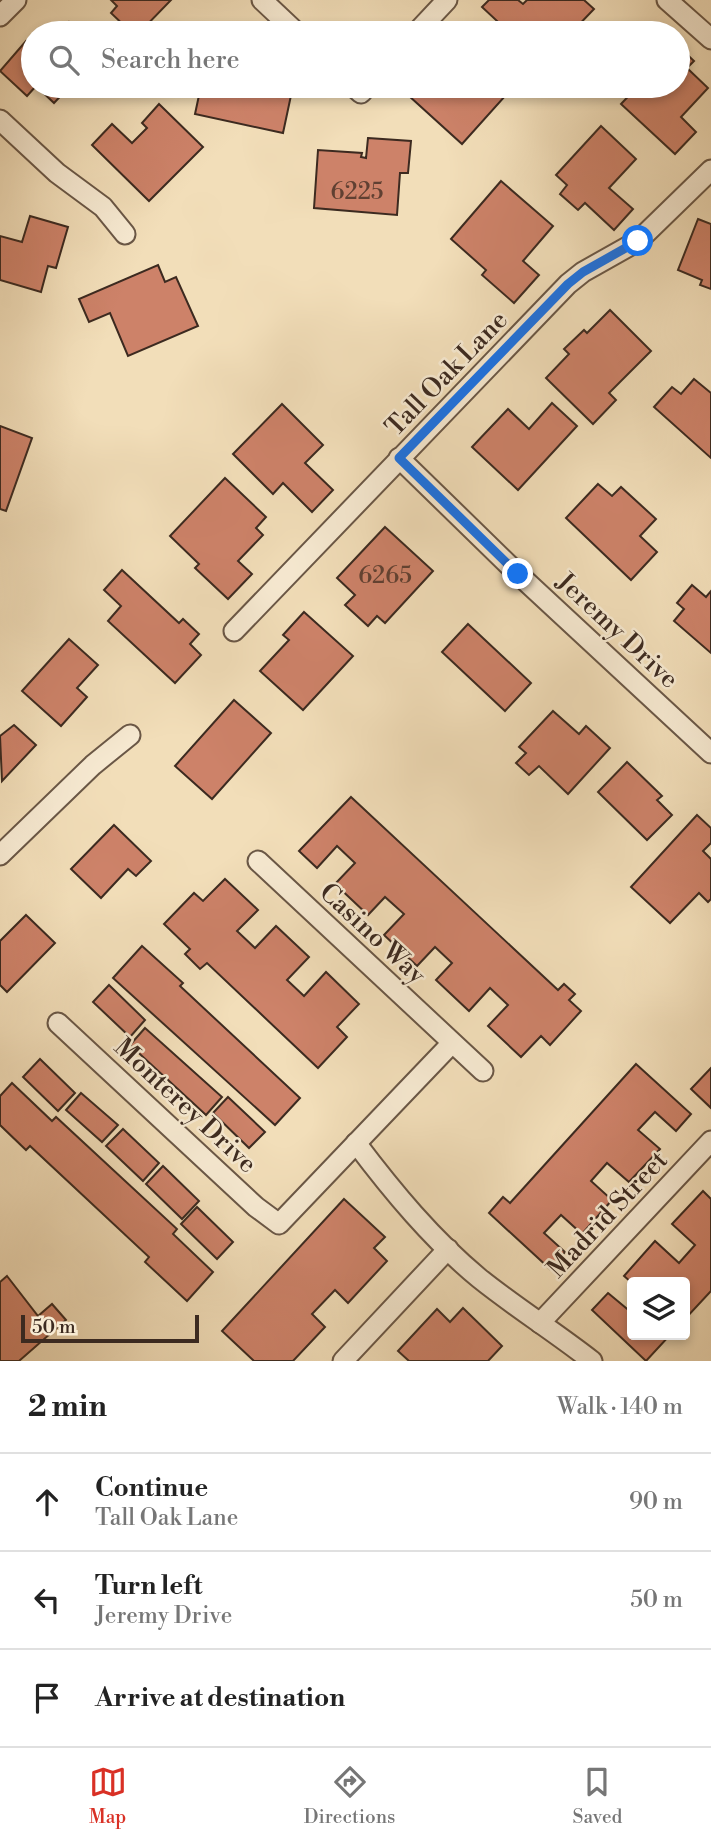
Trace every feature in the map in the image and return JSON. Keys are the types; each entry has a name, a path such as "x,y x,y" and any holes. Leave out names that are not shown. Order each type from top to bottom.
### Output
{"street":[{"path":"0,16 16,0"},
{"path":"262,0 285,21"},
{"path":"427,21 447,0"},
{"path":"667,0 711,39"},
{"path":"0,120 57,173 103,207 125,234"},
{"name":"Tall Oak Lane","path":"234,631 568,284 583,272 638,241 711,170"},
{"name":"Jeremy Drive","path":"399,458 518,574 711,753"},
{"path":"0,856 93,765 130,735"},
{"name":"Casino Way","path":"258,861 483,1071"},
{"name":"Monterey Drive","path":"58,1023 256,1207 279,1224 356,1143"},
{"path":"453,1042 356,1143 414,1216 448,1249 479,1277 592,1361"},
{"name":"Madrid Street","path":"540,1323 711,1141"},
{"path":"343,1361 448,1249"}],"building":[{"path":"111,0 171,0 151,21 119,21 111,13 117,6"},
{"path":"489,0 518,0 523,4 527,0 584,0 594,9 582,21 497,21 482,7"},
{"path":"21,47 21,90 0,71"},
{"path":"690,71 708,88 681,117 696,132 675,154 621,104 627,98 690,98"},
{"path":"198,98 290,98 283,133 195,114"},
{"path":"411,98 503,98 462,144"},
{"path":"159,104 203,147 149,201 92,145 112,124 132,143 147,128 142,123"},
{"path":"601,126 636,159 609,188 633,209 614,230 585,203 578,210 560,194 567,185 556,175"},
{"path":"368,138 411,141 408,173 400,173 397,215 314,208 318,150 362,153 361,157 366,158"},
{"path":"501,181 553,226 523,261 539,275 514,303 482,275 486,270 451,239"},
{"path":"30,216 68,227 56,268 48,266 41,292 0,280 0,236 22,242"},
{"path":"698,219 711,224 711,289 700,285 702,280 678,270"},
{"path":"158,265 165,282 176,277 198,326 128,356 110,313 89,322 79,299"},
{"path":"610,310 651,351 609,393 616,400 593,424 546,378 569,354 564,349 584,330 587,333"},
{"path":"694,379 711,393 711,458 654,407 672,387 681,394"},
{"path":"552,403 577,426 518,490 472,447 508,409 529,429"},
{"path":"282,404 323,445 305,463 333,490 312,512 283,483 273,494 233,454"},
{"path":"0,426 32,438 6,511 0,509"},
{"path":"225,478 266,517 256,528 263,535 238,561 252,574 228,599 195,568 199,564 170,536"},
{"path":"598,484 612,496 621,487 656,519 640,536 657,552 631,580 566,518"},
{"path":"385,527 433,571 385,623 377,616 368,626 345,605 355,595 337,578"},
{"path":"122,570 179,623 183,619 199,634 190,644 201,655 175,683 108,621 121,606 104,590"},
{"path":"692,585 706,597 711,591 711,653 674,621 684,609 677,603"},
{"path":"304,612 353,656 303,710 260,671 289,640 283,635"},
{"path":"468,624 531,683 505,711 442,652"},
{"path":"69,639 98,665 77,688 87,697 61,726 22,691"},
{"path":"234,700 271,733 212,799 175,766"},
{"path":"553,711 579,734 586,726 610,748 568,794 539,766 529,775 516,763 526,753 519,747"},
{"path":"14,725 36,745 2,781 0,736"},
{"path":"627,762 662,796 657,800 672,815 647,840 598,792"},
{"path":"351,797 558,990 564,984 575,994 569,1000 581,1011 550,1045 541,1036 521,1057 488,1026 508,1005 490,988 469,1011 436,980 452,963 435,947 417,966 384,935 404,914 385,897 368,915 335,884 355,863 337,846 317,868 299,851"},
{"path":"697,815 711,828 711,843 703,851 711,859 711,899 708,902 699,893 670,923 631,887"},
{"path":"114,825 151,861 136,876 128,869 101,898 71,869"},
{"path":"225,879 258,910 237,931 255,948 276,926 309,957 287,980 304,996 326,972 359,1004 337,1027 347,1037 318,1068 207,963 200,969 185,954 190,949 164,924 194,893 203,901"},
{"path":"26,915 55,943 7,992 0,985 0,941"},
{"path":"142,946 183,983 180,986 300,1098 275,1125 113,978"},
{"path":"109,985 145,1020 130,1037 93,1002"},
{"path":"145,1028 222,1097 206,1115 130,1045"},
{"path":"40,1059 75,1093 58,1111 23,1077"},
{"path":"636,1064 691,1114 676,1131 655,1112 638,1130 660,1149 629,1182 607,1163 591,1181 612,1200 582,1234 561,1215 544,1233 565,1252 550,1269 489,1213 503,1197 510,1203"},
{"path":"711,1068 711,1108 691,1089"},
{"path":"12,1083 52,1121 56,1117 177,1229 173,1234 213,1272 187,1301 145,1262 149,1257 30,1146 26,1150 0,1125 0,1096"},
{"path":"81,1093 118,1125 102,1142 66,1110"},
{"path":"228,1097 265,1132 249,1148 213,1113"},
{"path":"123,1129 159,1163 143,1181 106,1146"},
{"path":"163,1166 199,1201 182,1219 146,1184"},
{"path":"703,1191 711,1199 711,1291 690,1314 690,1277 627,1279 624,1276 655,1241 679,1263 695,1245 672,1224"},
{"path":"344,1199 385,1237 374,1248 387,1261 348,1303 335,1290 312,1314 325,1327 293,1361 254,1361 222,1331"},
{"path":"197,1207 233,1242 217,1259 181,1224"},
{"path":"7,1276 38,1316 52,1304 66,1320 19,1361 0,1361 0,1282"},
{"path":"608,1293 627,1309 627,1340 665,1340 646,1361 592,1310"},
{"path":"463,1308 502,1346 488,1361 409,1361 398,1351 437,1309 450,1322"}],"route":[{"path":"518,574 399,458 568,284 583,272 638,241"}]}
